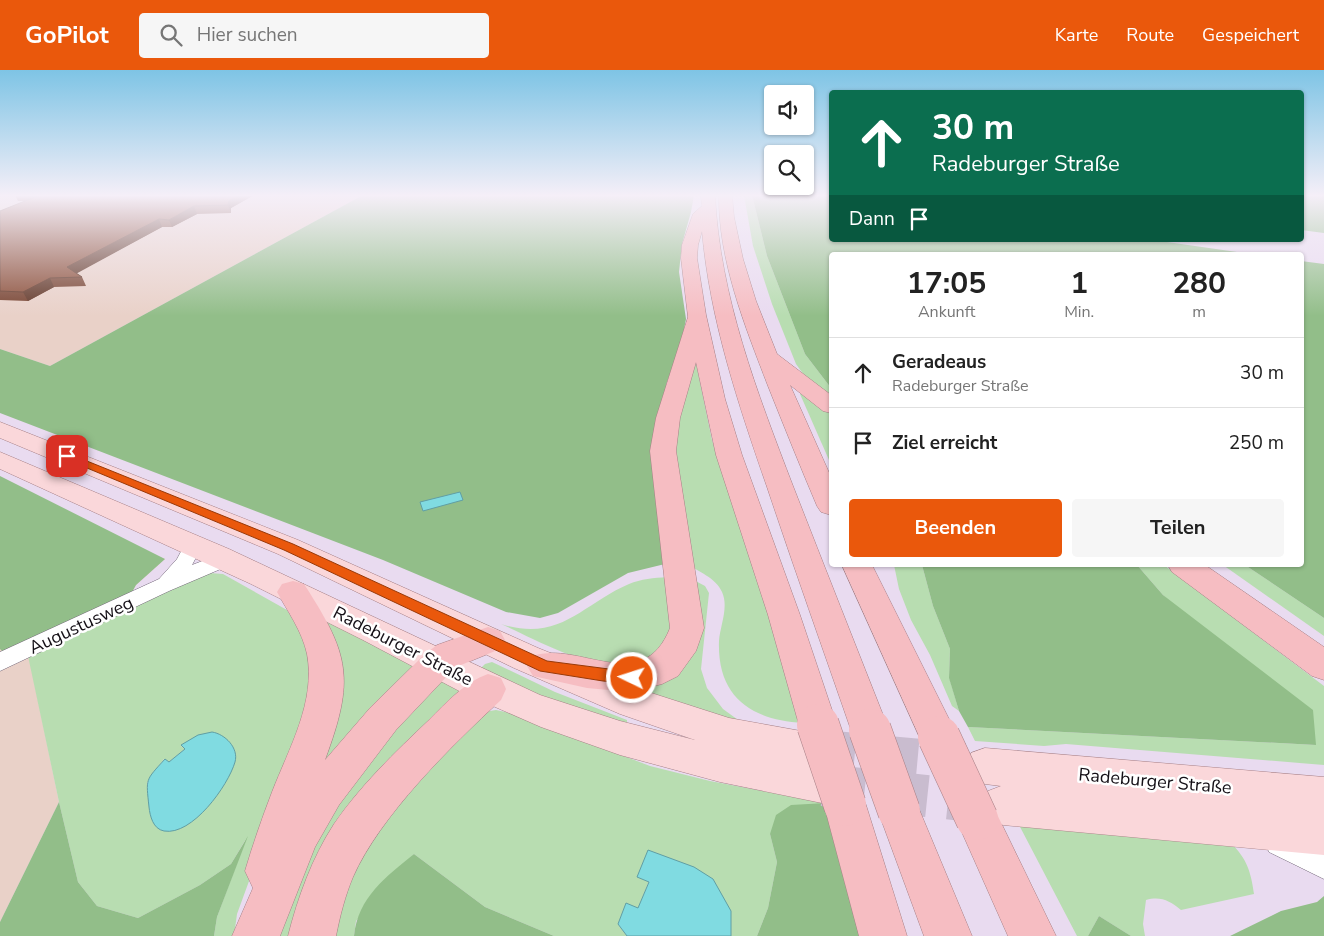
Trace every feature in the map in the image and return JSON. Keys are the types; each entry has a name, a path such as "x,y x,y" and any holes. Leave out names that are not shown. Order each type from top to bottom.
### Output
{"highway":[{"path":"695,235 689,258 697,315 714,400 729,455 784,615 815,737 883,936"},
{"path":"713,235 713,264 736,355 781,490 948,936"},
{"path":"730,235 746,302 829,501"},
{"path":"545,666 603,676 632,678 652,674 667,666 684,642 687,628 663,451 668,418 687,357 697,315"},
{"path":"768,357 829,404"},
{"path":"1186,567 1324,666"},
{"path":"1215,567 1324,644"},
{"path":"865,572 938,737 990,812 1032,936"},
{"path":"255,936 257,903 281,822 322,711 327,680 325,655 319,635 293,592"},
{"path":"255,936 298,835 324,790 383,719 437,664 449,656 488,640"},
{"path":"312,936 326,889 345,847 372,809 398,778 449,724 488,689"}],"main road":[{"path":"0,428 288,547 545,666 633,703 729,735 815,737"},
{"name":"Radeburger Straße","path":"0,460 351,618 488,689 554,716 657,749 834,795"},
{"name":"Radeburger Straße","path":"986,766 1324,797"},
{"path":"990,812 1250,826 1324,834"}],"street":[{"name":"Augustusweg","path":"162,586 184,563 193,546"},
{"name":"Augustusweg","path":"0,662 162,586 223,560"},
{"path":"1250,826 1324,865"}],"shaded area":[{"path":"0,235 289,235 50,366 0,349"},
{"path":"289,235 684,235 679,272 686,319 680,350 667,382 652,448 665,564 628,573 558,613 540,618 506,612 383,560 0,413 0,349 50,366"},
{"path":"751,235 762,235 767,256 805,354 829,385 829,399 809,382 796,364 772,304"},
{"path":"762,235 829,235 829,242 1167,242 1237,252 829,252 829,385 805,354 767,256"},
{"path":"1304,261 1324,264 1324,618 1248,567 1304,567"},
{"path":"695,358 712,440 777,631 803,723 784,721 753,711 731,691 724,677 720,660 719,641 725,604 722,592 711,579 686,564 671,456 684,378"},
{"path":"800,394 804,394 829,413 829,460"},
{"path":"0,476 165,559 136,585 131,594 4,653 0,649"},
{"path":"460,492 463,500 423,511 420,502"},
{"path":"0,497 165,559 136,585 131,594 26,643 59,802 0,922"},
{"path":"894,567 923,567 933,606 950,649 949,677 959,711 952,706 930,655 911,620 899,589"},
{"path":"923,567 1139,567 1163,595 1313,710 1316,745 968,727 959,711 949,678 950,649 933,606"},
{"path":"1139,567 1167,567 1324,686 1324,765 1066,744 1044,746 975,741 968,727 1316,745 1163,595"},
{"path":"1226,567 1248,567 1324,618 1324,636"},
{"path":"210,573 223,574 287,610 319,661 267,832 237,914 234,936 214,936 217,917 246,839 231,864 200,885 138,918 97,906 78,882 28,656 192,578","holes":["181,746 235,761 224,785 214,797 150,813 147,783 164,759 169,762 185,749"]},
{"path":"667,577 671,613 669,637 656,653 636,662 617,665 597,663 556,650 501,624 522,629 539,629 555,625 570,619 612,592 629,584 652,578"},
{"path":"688,577 705,586 709,593 701,669 707,688 723,709 745,725 629,686 667,675"},
{"path":"318,615 421,667 312,779"},
{"path":"492,662 555,692 627,720 627,723 549,701 481,668 485,664"},
{"path":"433,678 467,691 296,936 271,936 289,870"},
{"path":"496,710 514,714 650,766 710,781 826,803 770,834 777,862 768,908 757,936 731,936 731,911 649,881 638,909 626,904 618,924 627,936 554,936 485,907 414,854 356,921 354,936 327,936 374,824 484,712"},
{"path":"212,732 217,733 230,742 235,752 235,762 225,784 197,818 186,826 175,830 160,830 153,822 149,811 147,785 150,776 165,759 169,762 185,749 181,745 198,735"},
{"path":"59,802 78,882 97,906 138,918 200,885 231,864 248,836 217,917 214,936 0,936 0,922"},
{"path":"826,803 844,865 859,936 757,936 768,908 777,862 770,834 776,815 791,805"},
{"path":"1018,823 1231,843 1247,866 1254,894 1181,910 1165,900 1146,900 1143,924 1145,936 1131,936 1099,916 1088,936 1077,936"},
{"path":"648,850 694,867 713,879 731,911 731,936 627,936 618,924 626,903 638,908 649,882 637,877"},
{"path":"414,854 485,907 554,936 354,936 361,910 367,899 393,871"},
{"path":"1324,896 1324,936 1230,936 1281,911 1317,902"},
{"path":"1099,916 1131,936 1088,936"}],"building":[{"path":"0,235 128,235 67,267 82,277 50,278 23,292 0,291"}],"tunnel":[{"path":"813,750 964,764"},
{"path":"823,785 982,802"}],"route":[{"path":"67,456 288,547 545,666 603,676 632,678"}]}
